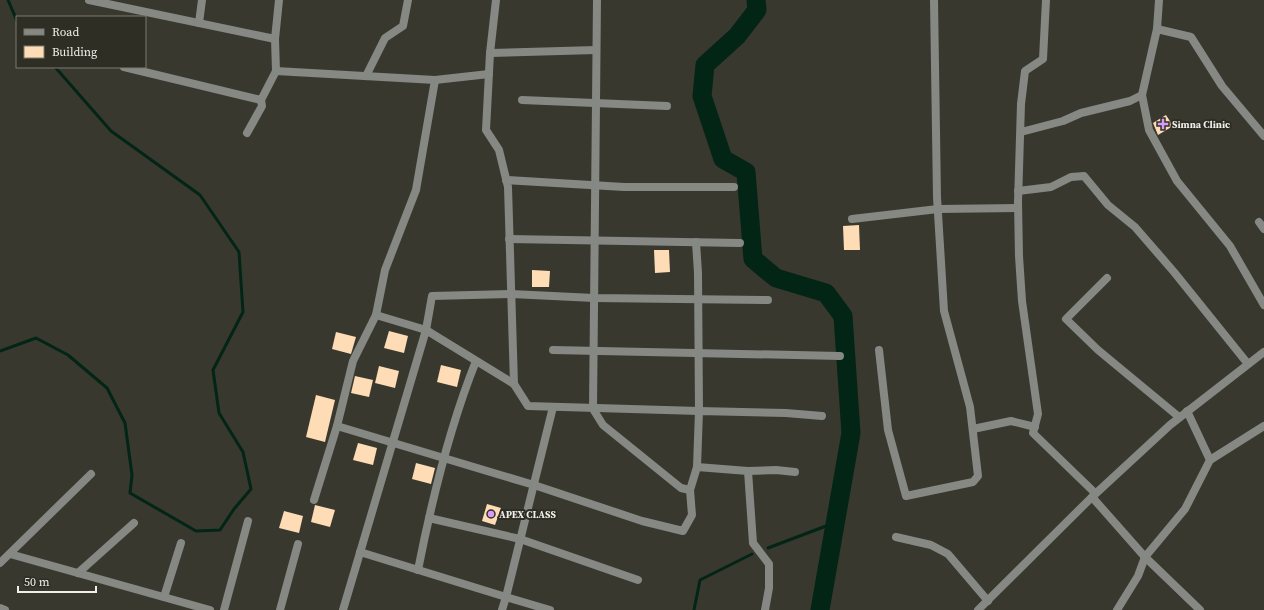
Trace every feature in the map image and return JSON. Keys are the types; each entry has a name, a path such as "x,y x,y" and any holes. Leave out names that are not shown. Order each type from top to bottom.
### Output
{"street":[{"path":"89,0 275,39"},
{"path":"134,9 136,0"},
{"path":"199,23 202,0"},
{"path":"247,133 262,106 261,100 276,71 275,39 279,0"},
{"path":"366,76 385,38 403,26 408,0"},
{"path":"496,0 490,52 486,130 499,150 506,180 514,384"},
{"path":"597,0 593,409 603,425 681,488 690,490"},
{"path":"879,350 888,430 906,496 973,482 978,476 970,407 944,311 938,210 934,0"},
{"path":"1046,0 1043,59 1025,71 1021,104 1018,191 1022,301 1038,414 1033,432 1094,495 1145,557 1200,610"},
{"path":"1159,0 1157,29 1142,95 1149,130 1177,181 1230,246 1264,305"},
{"path":"1157,29 1191,37 1222,86 1264,136"},
{"path":"490,52 596,50"},
{"path":"127,68 150,75 261,100"},
{"path":"276,71 435,80 489,74"},
{"path":"314,500 337,426 353,361 376,315 386,270 416,190 435,80"},
{"path":"1021,132 1063,121 1087,111 1130,101 1142,95"},
{"path":"522,100 667,106"},
{"path":"1018,191 1051,187 1071,177 1084,176 1108,205 1134,227 1174,272 1248,364"},
{"path":"506,180 595,185 734,187"},
{"path":"852,219 938,210 1018,208"},
{"path":"509,239 740,243"},
{"path":"337,426 534,485 642,521 683,531 692,515 690,490 697,467 699,354 696,242"},
{"path":"1108,278 1066,319 1098,350 1180,417"},
{"path":"343,610 426,330 432,296 511,294 594,298 768,300"},
{"path":"376,315 426,330 514,384 528,406 593,409 786,413 822,416"},
{"path":"553,350 840,356"},
{"path":"978,610 1094,495 1180,417 1264,352"},
{"path":"418,570 444,458 462,396 476,361"},
{"path":"502,610 553,407"},
{"path":"1187,411 1210,460"},
{"path":"973,429 1011,421 1035,427"},
{"path":"1117,610 1138,576 1145,557 1185,509 1210,460 1264,426"},
{"path":"697,467 748,471 776,470 795,472"},
{"path":"748,471 753,543 769,564 769,588 765,610"},
{"path":"0,563 91,474"},
{"path":"429,518 520,539 638,580"},
{"path":"224,610 248,521"},
{"path":"78,573 134,523"},
{"path":"896,537 930,545 948,554 988,601"},
{"path":"164,597 181,544"},
{"path":"280,610 298,544"},
{"path":"360,552 550,610"},
{"path":"10,554 210,610"},
{"path":"0,608 4,610"}],"building":[{"path":"1166,115 1173,126 1158,135 1153,123"},
{"path":"859,225 860,250 844,250 843,226"},
{"path":"654,250 669,250 670,272 655,273"},
{"path":"532,270 550,271 549,287 532,287"},
{"path":"389,331 408,336 404,353 384,348"},
{"path":"336,332 356,337 351,354 332,349"},
{"path":"441,365 461,370 457,387 437,382"},
{"path":"379,366 399,371 395,388 375,383"},
{"path":"355,376 373,380 369,397 351,393"},
{"path":"316,395 335,400 325,442 306,437"},
{"path":"358,443 377,448 373,465 353,460"},
{"path":"416,463 435,468 431,484 412,479"},
{"name":"APEX CLASS","path":"487,504 501,508 495,525 482,521"},
{"path":"315,505 335,510 330,527 311,522"},
{"path":"284,511 303,516 299,533 279,528"}],"waterway":[{"path":"8,0 16,19"},
{"path":"756,0 757,10 737,36 705,65 702,96 723,159 746,172 753,259 776,278 826,293 843,316 851,433 820,610"},
{"path":"0,351 36,338 68,355 107,388 125,423 132,475 130,493 196,531 220,530 234,509 251,489 243,452 219,413 213,370 243,312 239,252 200,195 111,131 56,68"},
{"path":"768,548 834,523"},
{"path":"694,610 700,580 752,554"}],"place":[{"name":"Simna Clinic","path":"1163,124"},
{"name":"APEX CLASS","path":"491,514"}]}
